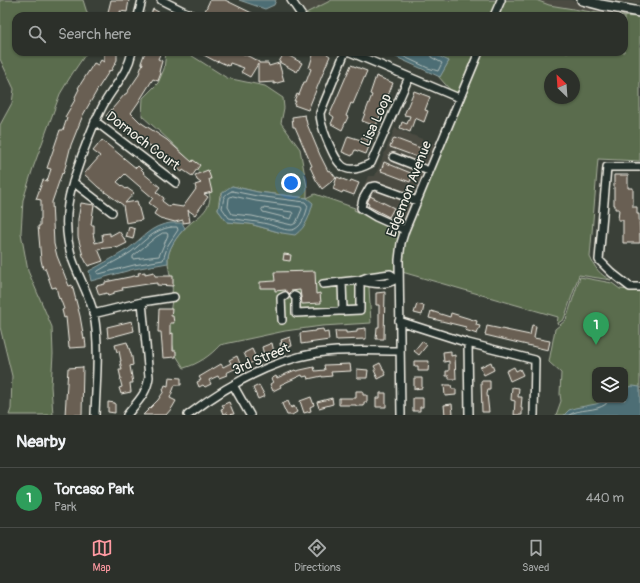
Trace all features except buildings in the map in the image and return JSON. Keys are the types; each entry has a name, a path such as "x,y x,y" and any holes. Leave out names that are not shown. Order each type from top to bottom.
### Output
{"main road":[{"path":"582,0 640,12"}],"street":[{"path":"139,12 142,0"},
{"path":"162,0 185,12"},
{"path":"291,0 299,12"},
{"path":"496,12 501,0"},
{"path":"95,415 98,356 97,333 90,300 74,262 69,245 66,222 68,203 73,182 95,121 105,102 125,72 130,63 131,56"},
{"name":"Lisa Loop","path":"343,56 320,113 320,124 337,161 342,167 354,170 371,163 409,77"},
{"path":"359,56 459,98"},
{"name":"Edgemon Avenue","path":"401,415 398,278 401,242 477,56"},
{"name":"Dornoch Court","path":"95,121 176,182"},
{"path":"393,157 429,171"},
{"path":"640,167 607,168 599,260 612,273 630,287 640,287"},
{"path":"73,182 112,212"},
{"path":"405,230 376,217 361,208 363,199 370,187 376,186 417,202"},
{"path":"323,284 342,283 390,274 398,278"},
{"path":"294,296 296,297 296,313 360,310 360,280"},
{"path":"342,283 343,311"},
{"path":"282,320 281,298 285,296"},
{"path":"93,314 142,302 174,297"},
{"path":"127,415 144,394 148,386 149,377 142,302"},
{"path":"400,321 468,343 535,360 534,415"},
{"path":"468,343 469,415"},
{"name":"3rd Street","path":"188,415 233,385 273,365 294,358 335,351 399,351"},
{"path":"233,385 250,415"}],"shaded area":[{"path":"298,0 332,0 308,12 305,12"},
{"path":"536,0 570,0 623,12 592,12 549,5"},
{"path":"598,0 640,0 640,3 602,1"},
{"path":"628,13 640,15 640,17 628,16"},
{"path":"395,128 437,145 402,232 354,210 368,176 375,176"}],"green space":[{"path":"0,0 83,0 87,12 12,12 12,56 84,56 60,94 23,200 21,233 28,271 52,327 53,354 51,386 53,415 9,415 11,409 12,376 0,327 0,125 12,103 14,89 0,59"},
{"path":"332,0 498,0 493,12 308,12"},
{"path":"504,0 536,0 549,5 592,12 499,12"},
{"path":"628,16 640,17 640,161 598,159 590,257 598,271 611,280 579,275 564,319 557,324 558,317 402,272 404,243 480,56 628,56"},
{"path":"166,56 192,56 227,78 265,86 283,98 284,108 281,123 300,149 307,187 307,198 315,194 355,208 354,210 402,232 395,284 369,287 371,323 322,326 285,331 220,345 204,359 184,368 175,354 168,327 172,300 177,299 176,294 172,294 168,258 171,247 177,237 206,208 209,203 209,193 205,181 185,156 142,116 143,98 158,83 164,69","holes":["232,186 258,192 307,198 282,233 250,224 227,222 218,210 220,195"]},
{"path":"435,56 474,56 458,94 452,92 438,76 440,76 449,61"},
{"path":"580,277 612,283 620,289 640,291 640,415 556,415 561,401 561,373 549,362 555,329 566,320"}],"water":[{"path":"239,0 276,0 274,5 265,9"},
{"path":"394,56 438,56 449,61 440,77"},
{"path":"232,186 258,192 307,198 313,203 309,217 305,225 295,235 250,224 227,222 218,210 223,193"},
{"path":"170,223 182,223 185,228 170,249 168,263 134,269 91,281 89,271 128,249 147,233 157,227"},
{"path":"628,387 640,387 640,415 564,415 569,410 598,403 628,403"}],"place":[{"name":"Torcaso Park","path":"596,345"}]}
